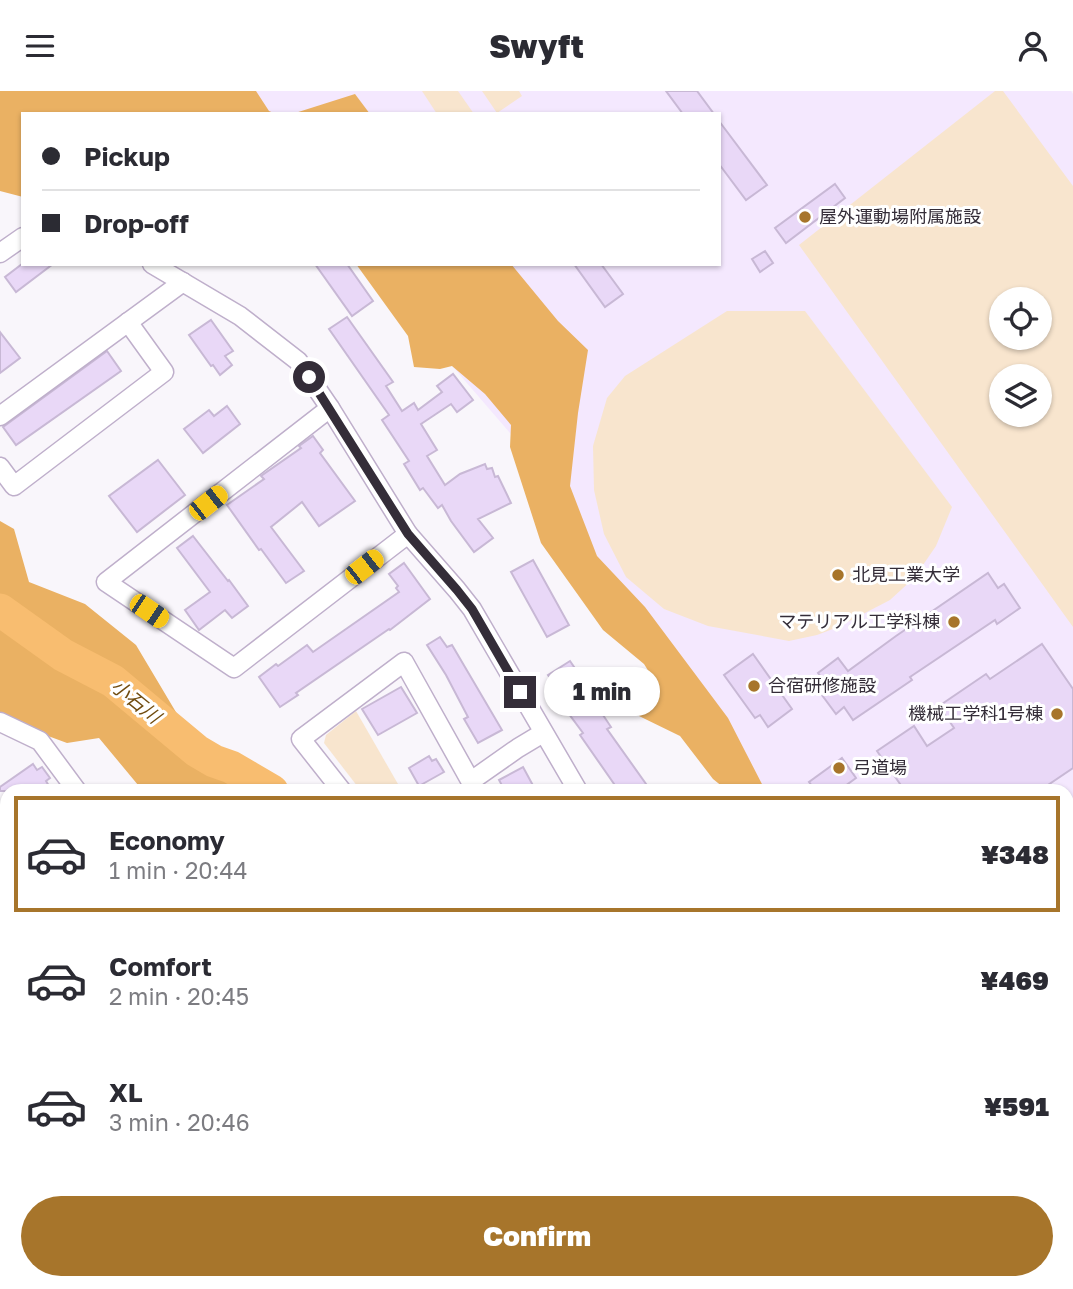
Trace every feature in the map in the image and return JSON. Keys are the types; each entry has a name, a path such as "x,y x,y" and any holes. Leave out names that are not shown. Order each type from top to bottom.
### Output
{"street":[{"path":"0,253 21,238"},
{"path":"155,266 240,316 298,361 408,534 472,609 531,740 572,784"},
{"path":"0,416 183,282"},
{"path":"0,467 14,486 164,372 128,322"},
{"path":"330,408 106,582 234,668 408,534"},
{"path":"336,784 301,739 404,662 472,784"},
{"path":"0,722 40,741 71,784"},
{"path":"476,784 531,740"}],"shaded area":[{"path":"0,91 256,91 271,112 21,112 21,196 0,191"},
{"name":"北見工業大学","path":"241,91 1071,91 1073,94 1073,784 740,784 516,440 397,302 370,266 721,266 721,112 256,112"},
{"path":"422,91 458,91 473,112 436,112"},
{"path":"482,91 519,91 522,96 496,112"},
{"path":"995,91 1003,91 1073,186 1073,627 799,245"},
{"path":"355,94 368,112 298,112"},
{"path":"357,266 513,266 558,321 588,350 570,486 597,556 645,607 728,718 762,784 719,784 680,736 639,716 659,688 644,664 603,630 541,543 510,447 511,425 485,394 452,366 440,369 414,367 408,336"},
{"path":"727,311 805,311 952,507 936,546 914,578 890,600 817,635 789,641 708,626 664,609 626,577 604,534 594,490 593,446 607,398 625,376"},
{"path":"0,521 14,529 29,582 85,604 136,645 189,734 237,784 137,784 99,738 67,743 40,733 0,712"},
{"path":"356,711 398,784 356,784 324,743 326,735"}],"building":[{"path":"666,91 697,91 713,112 682,112"},
{"path":"721,124 767,185 746,200 721,167"},
{"name":"屋外運動場附属施設","path":"835,184 845,198 786,243 775,228"},
{"path":"765,251 773,263 760,272 752,259"},
{"path":"21,265 50,266 16,292 5,277"},
{"path":"316,266 348,266 373,301 352,316"},
{"path":"575,266 602,266 623,294 605,307"},
{"path":"347,317 393,382 386,386 402,411 414,403 418,410 442,392 437,386 453,374 473,400 457,412 451,404 421,424 437,450 427,456 445,485 460,474 485,464 487,469 492,468 495,477 498,476 511,503 478,519 493,538 474,552 442,505 438,508 423,488 420,490 404,464 409,461 382,420 389,415 329,329"},
{"path":"211,320 233,351 225,356 232,365 220,375 189,335"},
{"path":"0,332 20,358 0,373"},
{"path":"107,351 121,371 16,445 3,427"},
{"path":"227,406 240,424 203,453 184,429 209,410 214,416"},
{"path":"313,436 323,450 320,453 355,501 319,526 302,502 271,527 304,571 286,583 227,505 264,479 261,476 301,448 299,446"},
{"path":"158,460 185,495 137,532 109,496"},
{"path":"193,536 248,606 232,618 225,610 199,630 185,610 210,592 177,548"},
{"path":"533,560 569,625 547,637 511,572"},
{"path":"404,563 430,599 280,707 259,677 307,645 313,652 399,592 389,574"},
{"path":"988,573 998,588 1004,584 1020,608 997,624 995,620 910,677 912,680 853,720 844,707 836,714 813,683 821,677 818,673 838,658 848,671"},
{"path":"440,637 447,647 452,645 502,730 478,743 464,719 468,717 427,645"},
{"path":"1042,644 1073,689 1073,768 1049,784 900,784 877,751 914,726 927,746 954,728 939,706 986,674 990,679"},
{"name":"合宿研修施設","path":"753,654 792,709 768,727 760,715 755,718 724,675"},
{"path":"570,661 611,727 607,729 646,784 614,784 580,735 583,733 569,714 573,712 548,675"},
{"path":"401,687 417,713 378,735 362,709"},
{"path":"429,756 432,761 436,759 444,772 418,784 409,768"},
{"name":"弓道場","path":"842,758 856,778 848,784 809,782"},
{"path":"33,764 37,770 42,767 50,778 46,781 48,784 4,784"},
{"path":"523,767 532,784 501,784 499,780"}],"waterway":[{"name":"小石川","path":"0,610 63,655 113,681 197,751 260,784"}],"place":[{"name":"屋外運動場附属施設","path":"805,217"},
{"name":"北見工業大学","path":"838,575"},
{"name":"マテリアル工学科棟","path":"954,622"},
{"name":"合宿研修施設","path":"754,686"},
{"name":"機械工学科1号棟","path":"1057,714"},
{"name":"弓道場","path":"839,768"}],"route":[{"path":"309,377 408,534 472,609 520,692"}]}
